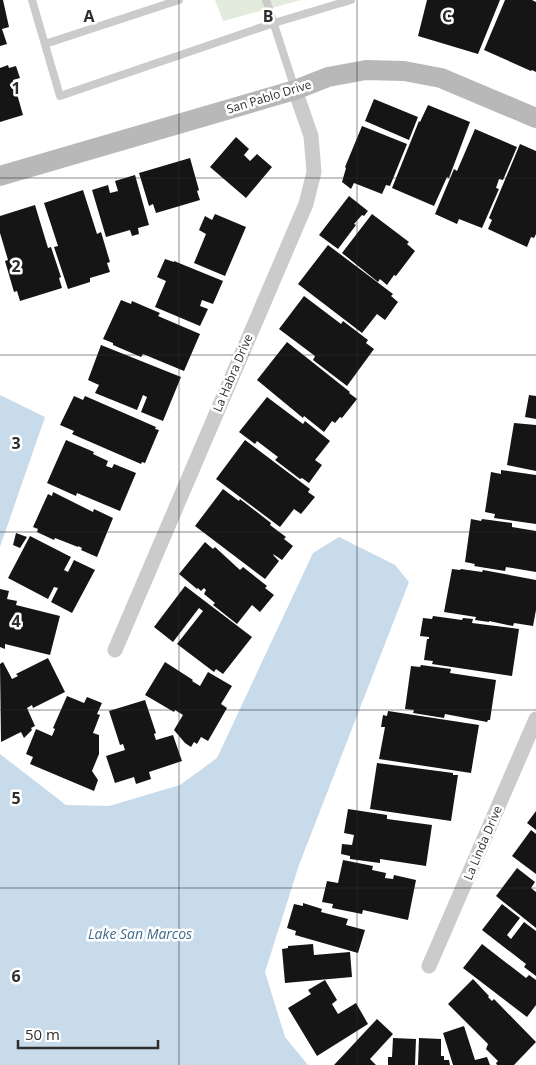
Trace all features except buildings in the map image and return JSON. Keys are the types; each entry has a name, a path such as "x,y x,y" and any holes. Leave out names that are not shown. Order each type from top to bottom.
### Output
{"street":[{"name":"San Pablo Drive","path":"0,176 295,90 328,77 366,70 404,71 441,78 536,118"},
{"name":"La Habra Drive","path":"115,650 306,204 314,172 311,136 295,90"},
{"name":"La Linda Drive","path":"429,966 536,719"}],"lane":[{"path":"32,0 60,96 274,22 351,0"},
{"path":"44,44 179,0"},
{"path":"266,0 295,90"}],"green space":[{"path":"215,0 301,0 223,21"}],"water":[{"path":"0,395 45,417 0,547"},
{"name":"Lake San Marcos","path":"339,537 395,565 409,582 299,865 265,972 285,1037 308,1065 0,1065 0,754 66,805 109,806 180,785 217,758 313,553"}]}
